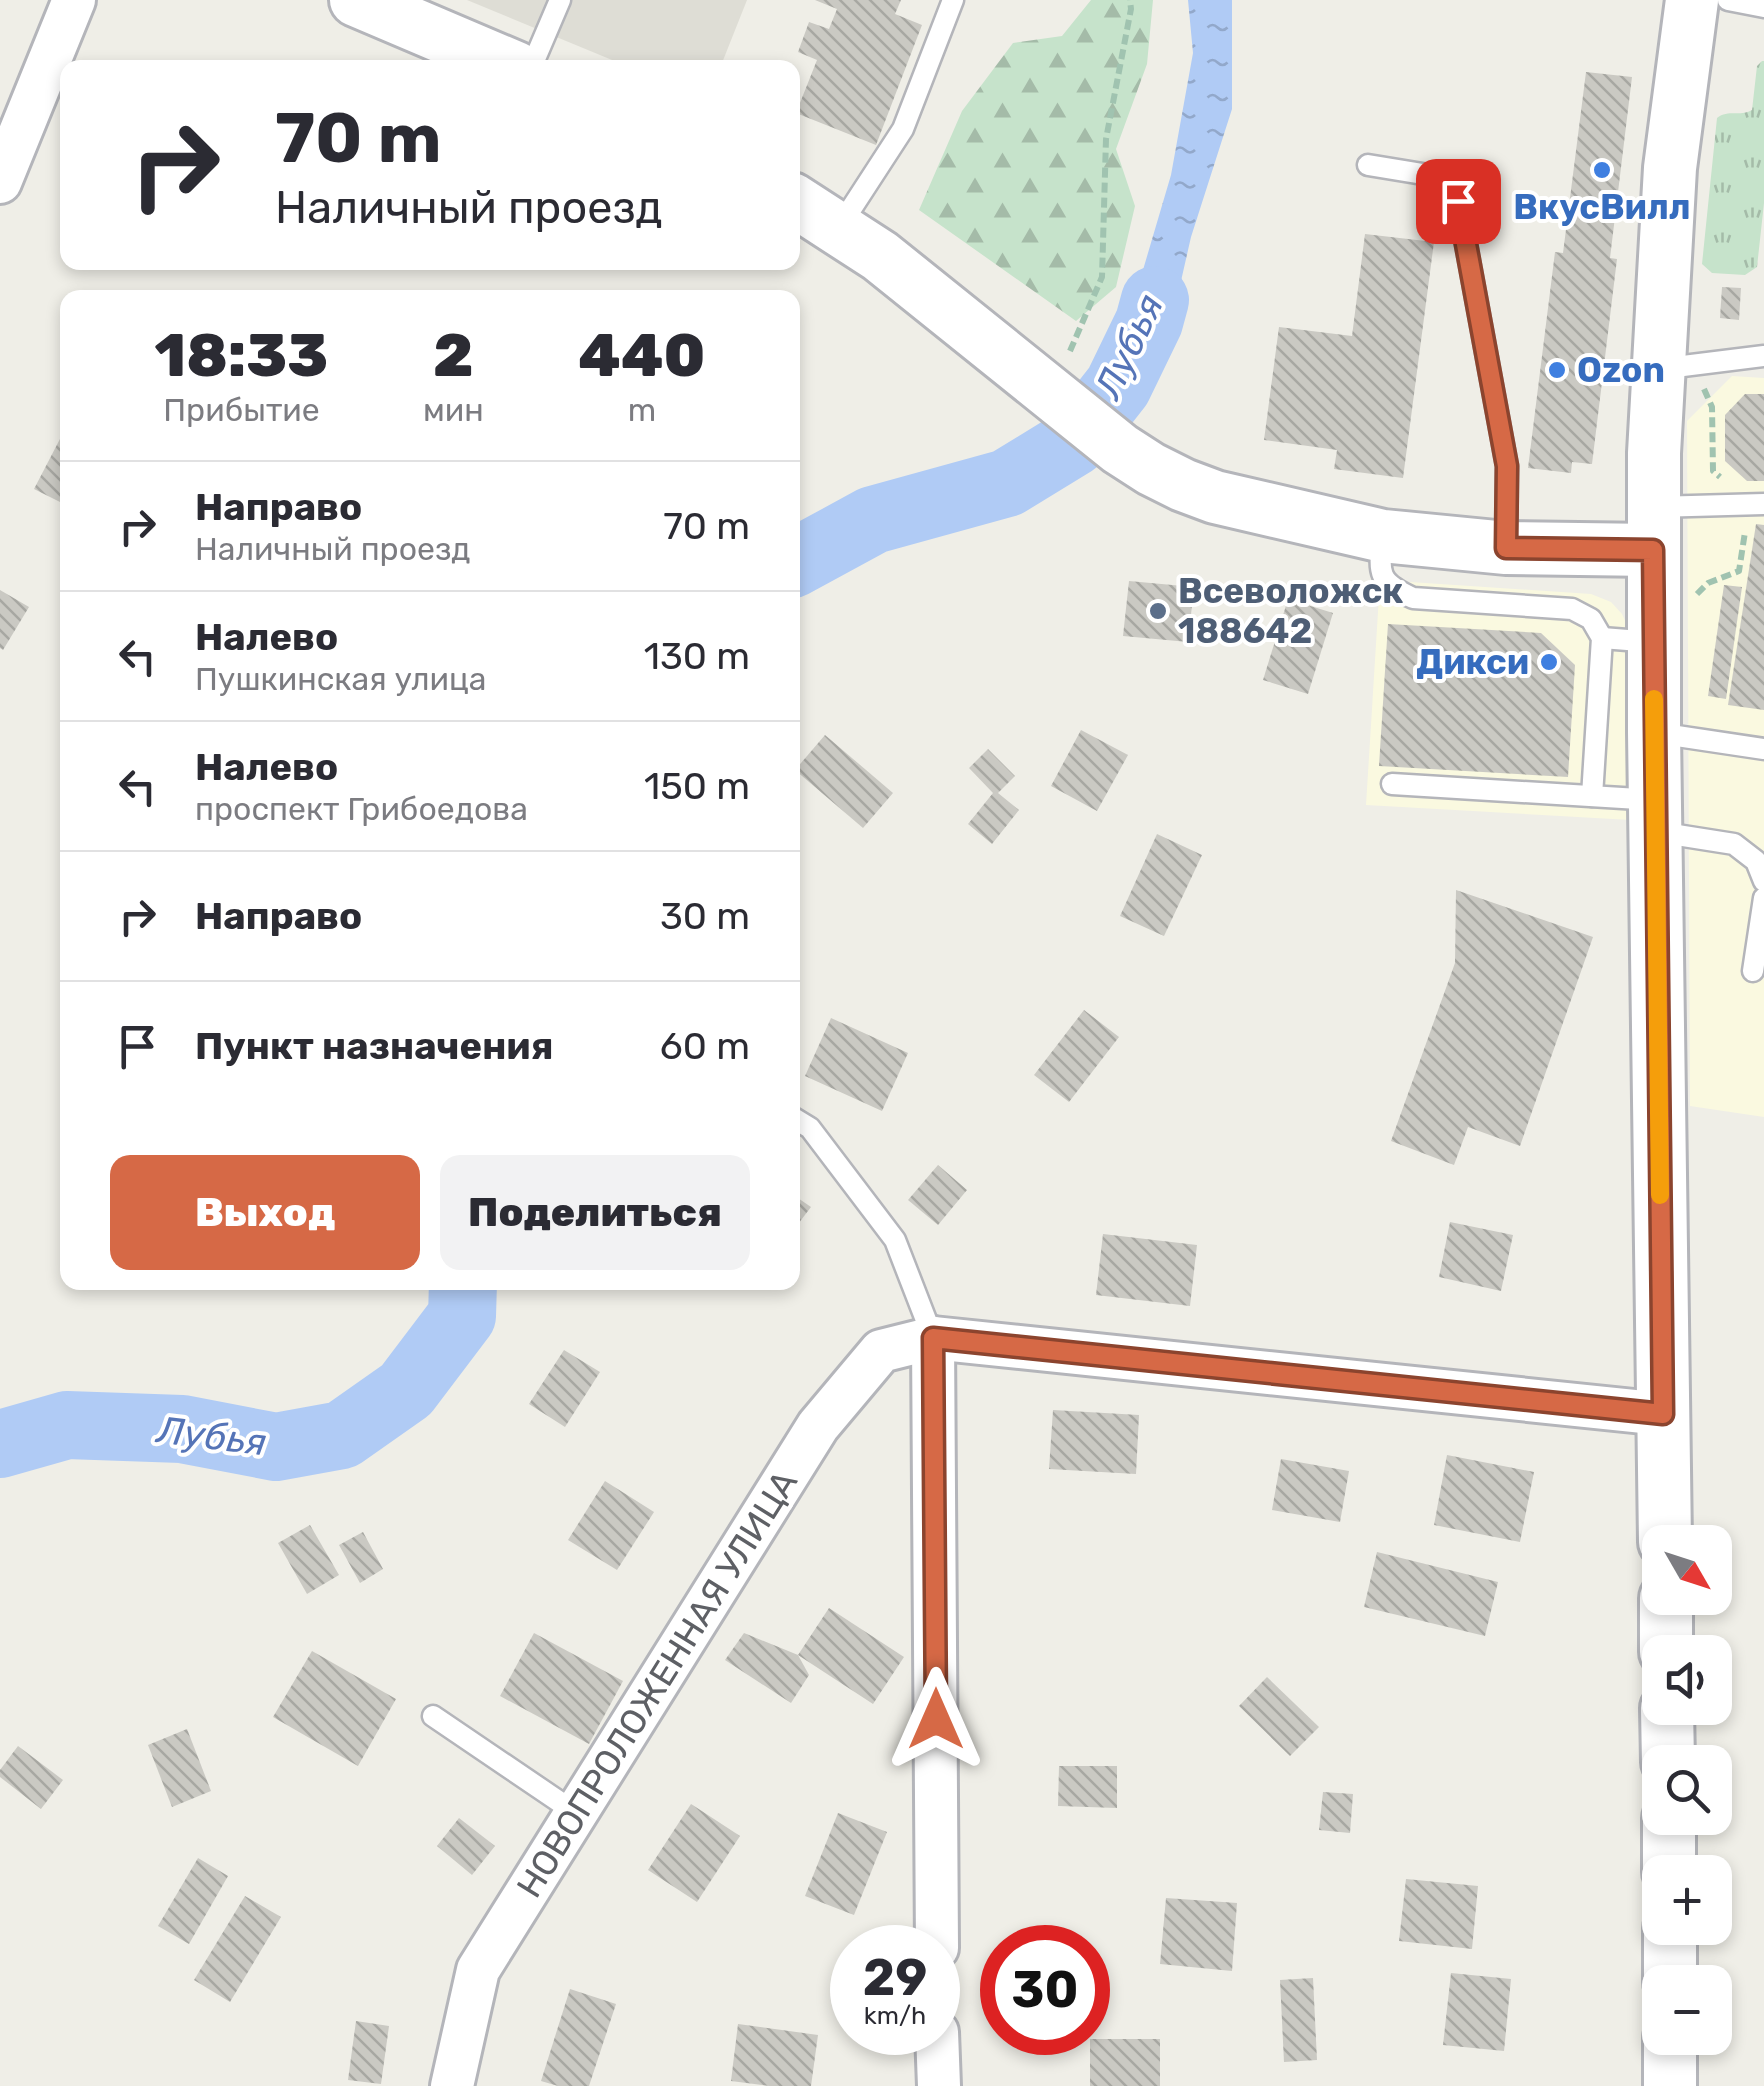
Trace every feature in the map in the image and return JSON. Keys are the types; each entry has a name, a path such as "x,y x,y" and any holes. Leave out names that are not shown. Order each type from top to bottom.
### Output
{"street":[{"path":"0,182 74,0"},
{"path":"356,0 497,60"},
{"path":"1665,1525 1653,528 1657,370 1670,168 1692,0"},
{"path":"800,204 1054,378 1120,450 1183,485 1215,497 1384,536 1506,548 1653,528"},
{"path":"933,1338 937,1925"},
{"name":"НОВОПРОЛОЖЕННАЯ УЛИЦА","path":"452,2086 478,1970 818,1426 881,1350 933,1338 1663,1414"},
{"path":"938,2055 939,2086"},
{"path":"1670,2055 1670,2086"}],"lane":[{"path":"534,60 560,0"},
{"path":"838,229 903,129 953,0"},
{"path":"1728,0 1764,7"},
{"path":"1368,165 1434,176 1458,201 1507,466 1506,548"},
{"path":"1657,370 1764,356"},
{"path":"1653,528 1756,504"},
{"path":"1384,536 1379,567 1390,588 1413,598 1572,608 1591,620 1602,638 1592,796"},
{"path":"1602,638 1654,642"},
{"path":"1654,732 1764,748"},
{"path":"1392,784 1592,796 1734,844 1756,861 1764,881"},
{"path":"1754,971 1764,898"},
{"path":"800,1121 810,1128 895,1240 933,1338"},
{"path":"433,1716 576,1812"}],"path":[{"path":"1054,378 1102,277 1106,140 1130,0"},
{"path":"1687,603 1708,584 1744,572 1756,504"}],"shaded area":[{"path":"467,0 747,0 723,60 612,60"},
{"path":"1732,376 1764,378 1764,1117 1690,1106 1687,421"},
{"path":"1380,580 1591,594 1611,602 1628,627 1631,820 1366,805"}],"green space":[{"path":"1091,0 1153,0 1147,64 1116,149 1135,206 1116,287 1076,321 919,210 962,111 1013,43 1062,36"},
{"path":"1762,61 1764,203 1757,267 1745,275 1712,273 1702,264 1717,118 1752,110 1757,66"}],"water":[{"path":"1188,0 1232,0 1232,109 1191,237 1166,347 1143,406 1094,367 1135,297 1171,175 1193,53"}],"building":[{"path":"815,0 901,0 895,14 922,25 876,145 800,115 800,103 817,60 798,52 809,22 829,29 837,9"},
{"path":"1586,72 1632,77 1610,258 1617,259 1592,464 1572,462 1571,473 1528,468 1555,252 1563,253"},
{"path":"1365,234 1434,242 1403,478 1334,469 1337,450 1264,440 1279,327 1352,336"},
{"path":"1722,287 1741,288 1739,320 1720,318"},
{"path":"1745,394 1764,394 1764,481 1747,481 1725,461 1725,415"},
{"path":"60,439 60,502 34,489"},
{"path":"1756,524 1764,525 1764,710 1728,705"},
{"name":"Всеволожск 188642","path":"1129,581 1194,587 1188,642 1123,636"},
{"path":"1724,585 1742,587 1726,699 1708,696"},
{"path":"0,590 29,607 3,650 0,648"},
{"path":"1288,599 1333,613 1308,694 1263,680"},
{"path":"1388,624 1541,633 1575,665 1568,777 1379,766"},
{"path":"1081,730 1128,755 1097,811 1051,786"},
{"path":"825,735 893,793 863,828 800,774 800,764"},
{"path":"988,749 1015,776 998,793 1019,810 992,844 968,824 993,793 969,768"},
{"path":"1157,834 1202,855 1164,936 1120,916"},
{"path":"1456,890 1593,937 1520,1146 1468,1127 1454,1165 1391,1141 1455,963"},
{"path":"1084,1010 1119,1037 1069,1102 1034,1075"},
{"path":"831,1018 908,1053 882,1111 805,1076"},
{"path":"938,1165 967,1190 938,1225 908,1200"},
{"path":"800,1199 811,1207 800,1221"},
{"path":"1450,1222 1513,1235 1501,1291 1439,1277"},
{"path":"1103,1234 1197,1245 1190,1306 1096,1295"},
{"path":"564,1350 600,1372 565,1427 529,1404"},
{"path":"1053,1410 1139,1415 1136,1474 1049,1469"},
{"path":"1447,1455 1534,1472 1520,1542 1434,1525"},
{"path":"1281,1459 1349,1471 1340,1522 1272,1510"},
{"path":"605,1481 654,1512 617,1570 568,1540"},
{"path":"310,1525 339,1575 307,1594 278,1543"},
{"path":"363,1532 383,1569 360,1583 339,1545"},
{"path":"1377,1552 1498,1582 1485,1636 1364,1607"},
{"path":"829,1608 904,1657 873,1704 798,1655"},
{"path":"534,1633 623,1681 589,1744 500,1696"},
{"path":"744,1633 798,1655 809,1675 791,1703 725,1660"},
{"path":"312,1651 396,1699 358,1766 273,1717"},
{"path":"1267,1677 1319,1727 1290,1756 1239,1706"},
{"path":"187,1729 211,1791 172,1807 148,1745"},
{"path":"18,1746 63,1780 41,1809 0,1777 0,1770"},
{"path":"1059,1766 1117,1766 1117,1808 1058,1806"},
{"path":"1323,1792 1353,1794 1350,1833 1319,1830"},
{"path":"691,1804 740,1836 697,1902 648,1870"},
{"path":"838,1813 887,1832 854,1915 805,1896"},
{"path":"459,1818 495,1846 472,1875 437,1846"},
{"path":"198,1858 228,1876 189,1944 158,1926"},
{"path":"1406,1879 1478,1886 1472,1949 1399,1941"},
{"path":"245,1896 281,1917 230,2002 194,1980"},
{"path":"1166,1898 1237,1903 1232,1971 1160,1964"},
{"path":"1451,1973 1511,1979 1504,2051 1443,2045"},
{"path":"1313,1978 1317,2060 1284,2062 1280,1980"},
{"path":"570,1989 616,2004 589,2086 558,2086 541,2081"},
{"path":"356,2021 389,2026 381,2084 348,2080"},
{"path":"738,2024 818,2035 811,2086 731,2081"},
{"path":"1110,2039 1160,2039 1160,2086 1090,2086 1090,2055 1110,2055"}],"waterway":[{"name":"Лубья","path":"800,560 873,520 1007,483 1074,442 1118,386 1149,322 1155,300"},
{"name":"Лубья","path":"0,1444 67,1425 182,1429 276,1447 342,1435 406,1390 462,1316 463,1290"}],"slow traffic":[{"path":"1654,699 1660,1195"}],"place":[{"name":"ВкусВилл","path":"1602,170"},
{"name":"Ozon","path":"1557,370"},
{"name":"Всеволожск 188642","path":"1158,611"},
{"name":"Дикси","path":"1549,662"}],"route":[{"path":"936,1719 933,1338 1663,1414 1653,550 1506,548 1507,466 1458,201"}]}
